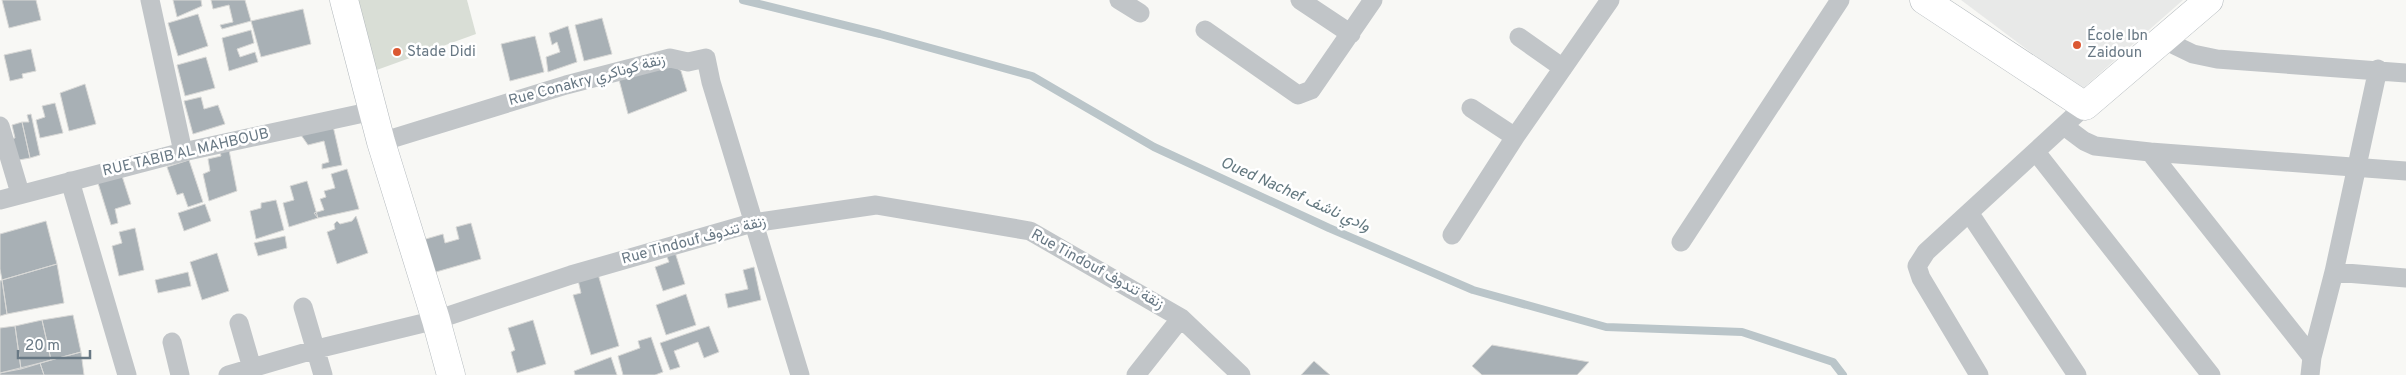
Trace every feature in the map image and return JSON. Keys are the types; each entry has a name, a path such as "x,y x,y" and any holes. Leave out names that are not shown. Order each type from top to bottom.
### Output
{"main road":[{"path":"344,0 381,142 451,375"},
{"path":"1924,0 2085,106 2209,0"}],"street":[{"path":"150,0 183,152"},
{"path":"1119,0 1140,13"},
{"path":"1300,0 1351,34"},
{"path":"1205,30 1298,95 1302,95 1311,90 1373,0"},
{"path":"1452,235 1515,137 1610,0"},
{"path":"1681,242 1840,0"},
{"path":"1519,38 1563,68"},
{"path":"2162,39 2193,54 2217,59 2406,73"},
{"name":"Rue Conakry زنقة كوناكري","path":"381,142 566,85 670,58 688,62 706,58 711,82 752,223 800,375"},
{"path":"2311,366 2334,272 2378,70"},
{"path":"1979,375 1921,278 1917,266 1926,252 1970,214 2085,106"},
{"path":"1471,108 1515,137"},
{"name":"RUE TABIB AL MAHBOUB","path":"0,200 20,193 183,152 373,111"},
{"path":"0,126 20,193"},
{"path":"2064,126 2084,141 2095,146 2150,152 2406,171"},
{"path":"2036,152 2211,375"},
{"path":"2150,152 2311,366"},
{"path":"70,181 127,375"},
{"name":"Rue Tindouf زنقة تندوف","path":"228,375 253,371 317,349 436,320 571,276 752,223 876,205 1030,231 1182,318 1241,375"},
{"path":"1970,214 2077,375"},
{"path":"2334,272 2406,278"},
{"path":"303,307 317,349 323,375"},
{"path":"1136,375 1182,318"},
{"path":"239,323 253,371"},
{"path":"172,342 180,375"}],"shaded area":[{"name":"Stade Didi","path":"353,0 467,0 476,34 374,71"},
{"name":"École Ibn Zaidoun","path":"1961,0 2183,0 2081,90"}],"building":[{"path":"2,0 36,0 41,20 9,28"},
{"path":"173,0 201,0 202,6 177,17"},
{"path":"211,0 245,0 251,21 222,29 220,25 233,22 229,5 213,9"},
{"path":"303,9 311,44 261,57 251,21"},
{"path":"198,14 208,46 178,56 168,23"},
{"path":"602,18 612,54 584,61 575,25"},
{"path":"568,26 577,62 548,72 546,57 560,52 557,42 552,45 549,33"},
{"path":"251,30 254,43 237,49 240,57 255,52 258,62 229,71 222,38"},
{"path":"535,36 544,72 510,81 501,44"},
{"path":"31,49 36,71 22,74 23,78 10,81 4,55"},
{"path":"206,57 215,88 185,96 177,65"},
{"path":"671,63 681,71 687,91 628,114 618,76"},
{"path":"85,84 96,124 69,131 60,93"},
{"path":"201,97 204,109 218,105 225,124 193,134 184,101"},
{"path":"55,103 63,133 40,138 36,120 45,117 42,106"},
{"path":"31,114 40,155 30,158 22,122 29,122 27,115"},
{"path":"22,122 30,158 13,161 9,139 15,138 12,125"},
{"path":"333,126 342,165 322,169 322,164 329,162 324,141 308,145 301,135"},
{"path":"229,150 237,191 209,201 203,174 210,171 208,159 221,156 220,152"},
{"path":"189,160 203,202 188,207 183,193 177,195 167,167"},
{"path":"347,169 359,209 318,218 314,213 324,210 320,199 326,197 324,191 335,188 331,174"},
{"path":"122,176 131,204 115,209 118,223 111,225 98,183"},
{"path":"307,181 318,218 289,227 283,203 294,200 290,186"},
{"path":"276,200 284,230 256,239 250,211 261,208 261,203"},
{"path":"205,204 211,221 184,231 178,213"},
{"path":"356,216 368,253 337,264 327,232 335,229 334,224 337,221 340,224 352,221"},
{"path":"46,221 57,264 2,280 0,269 0,234"},
{"path":"471,223 481,259 429,274 419,241 443,234 445,243 459,239 456,227"},
{"path":"135,228 144,270 119,276 112,246 122,243 119,232"},
{"path":"285,236 287,248 258,256 254,243"},
{"path":"674,249 685,284 663,291 655,267 669,262 665,252"},
{"path":"217,253 229,291 202,300 190,262"},
{"path":"57,264 64,303 7,314 2,280"},
{"path":"754,267 761,300 728,308 725,294 748,289 743,270"},
{"path":"188,272 191,286 158,293 155,280"},
{"path":"598,274 619,346 591,355 573,295 581,293 578,280"},
{"path":"2,280 7,314 0,316 0,281"},
{"path":"686,294 696,325 666,335 656,305"},
{"path":"73,315 81,352 51,360 42,320"},
{"path":"42,320 51,360 21,369 15,326"},
{"path":"533,320 546,364 517,373 511,352 515,350 508,328"},
{"path":"15,326 21,369 0,373 0,328"},
{"path":"709,326 719,352 704,358 698,342 674,351 680,367 670,370 660,343"},
{"path":"651,337 663,372 655,375 623,375 618,356 640,348 638,341"},
{"path":"1492,345 1589,362 1577,375 1482,375 1472,366"},
{"path":"81,352 84,375 44,375 40,363"},
{"path":"611,357 617,375 575,375 574,371"},
{"path":"1314,361 1330,375 1301,375"},
{"path":"40,363 44,375 0,375 0,373"}],"waterway":[{"name":"Oued Nachef وادي ناشف","path":"743,0 880,34 1032,76 1154,147 1329,228 1473,290 1606,327 1742,332 1833,362 1843,375"}],"place":[{"name":"École Ibn Zaidoun","path":"2077,45"},
{"name":"Stade Didi","path":"397,52"}]}
